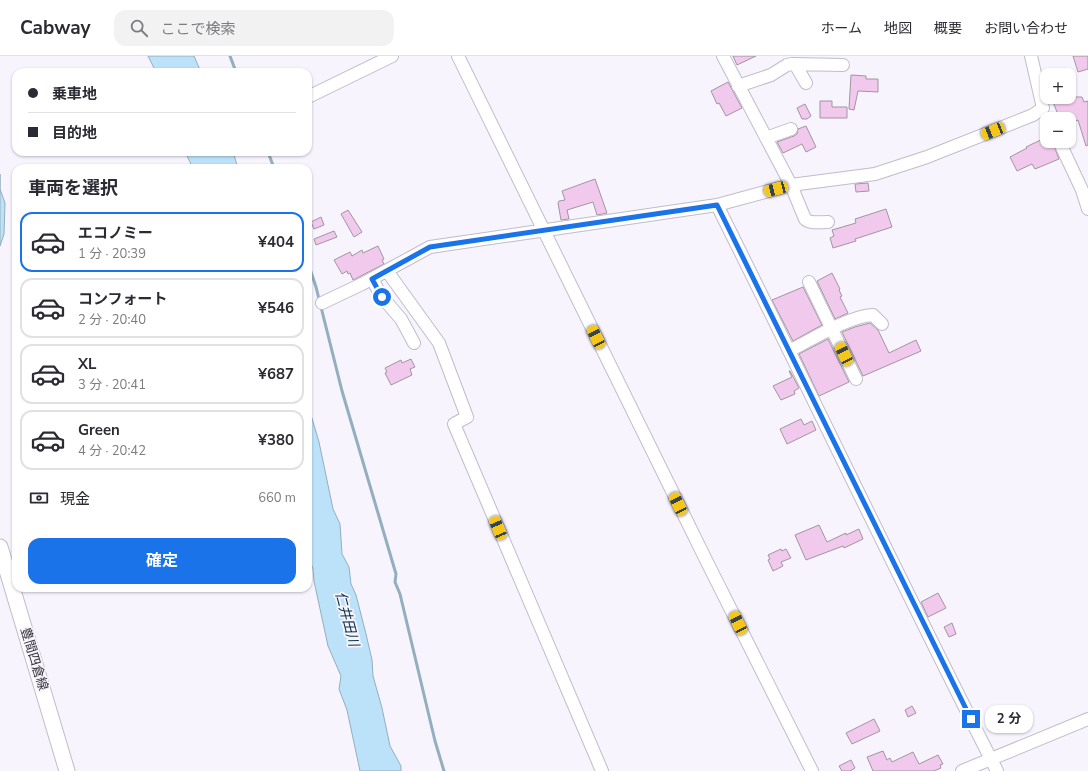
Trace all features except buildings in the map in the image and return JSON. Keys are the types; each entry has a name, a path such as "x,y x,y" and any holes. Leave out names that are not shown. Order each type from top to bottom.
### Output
{"main road":[{"name":"豊間四倉線","path":"0,547 12,587"},
{"name":"豊間四倉線","path":"13,592 67,771"}],"street":[{"path":"312,95 392,56"},
{"path":"458,56 702,553 812,771"},
{"path":"723,56 791,185 807,221 828,222"},
{"path":"1030,56 1045,112"},
{"path":"795,64 806,83"},
{"path":"738,86 771,75 787,65 843,65"},
{"path":"322,303 372,279 430,247 717,205 791,185 875,174 927,157 1033,115 1040,114"},
{"path":"766,138 774,137 791,130"},
{"path":"1062,148 1082,190 1088,208"},
{"path":"717,205 997,771"},
{"path":"387,271 439,344 467,417 454,424 602,771"},
{"path":"372,279 382,297 401,319 414,342"},
{"path":"809,282 856,379"},
{"path":"789,351 848,321 873,315 882,324"},
{"path":"962,771 1088,719"}],"water":[{"path":"148,56 194,56 199,68 154,68"},
{"path":"187,156 234,156 237,164 191,164"},
{"path":"0,189 5,203 4,234 0,246"},
{"name":"仁井田川","path":"312,418 319,442 333,509 340,524 342,554 349,567 351,584 356,595 366,634 372,660 373,676 390,746 401,766 401,771 360,771 347,710 339,689 341,676 328,646 314,581"}],"waterway":[{"path":"230,56 234,68"},
{"path":"270,156 272,164"},
{"path":"312,275 342,391 396,574 395,582 400,594 435,741 444,771"}],"route":[{"path":"382,297 372,279 430,247 717,205 862,498 869,516 971,719"}]}
